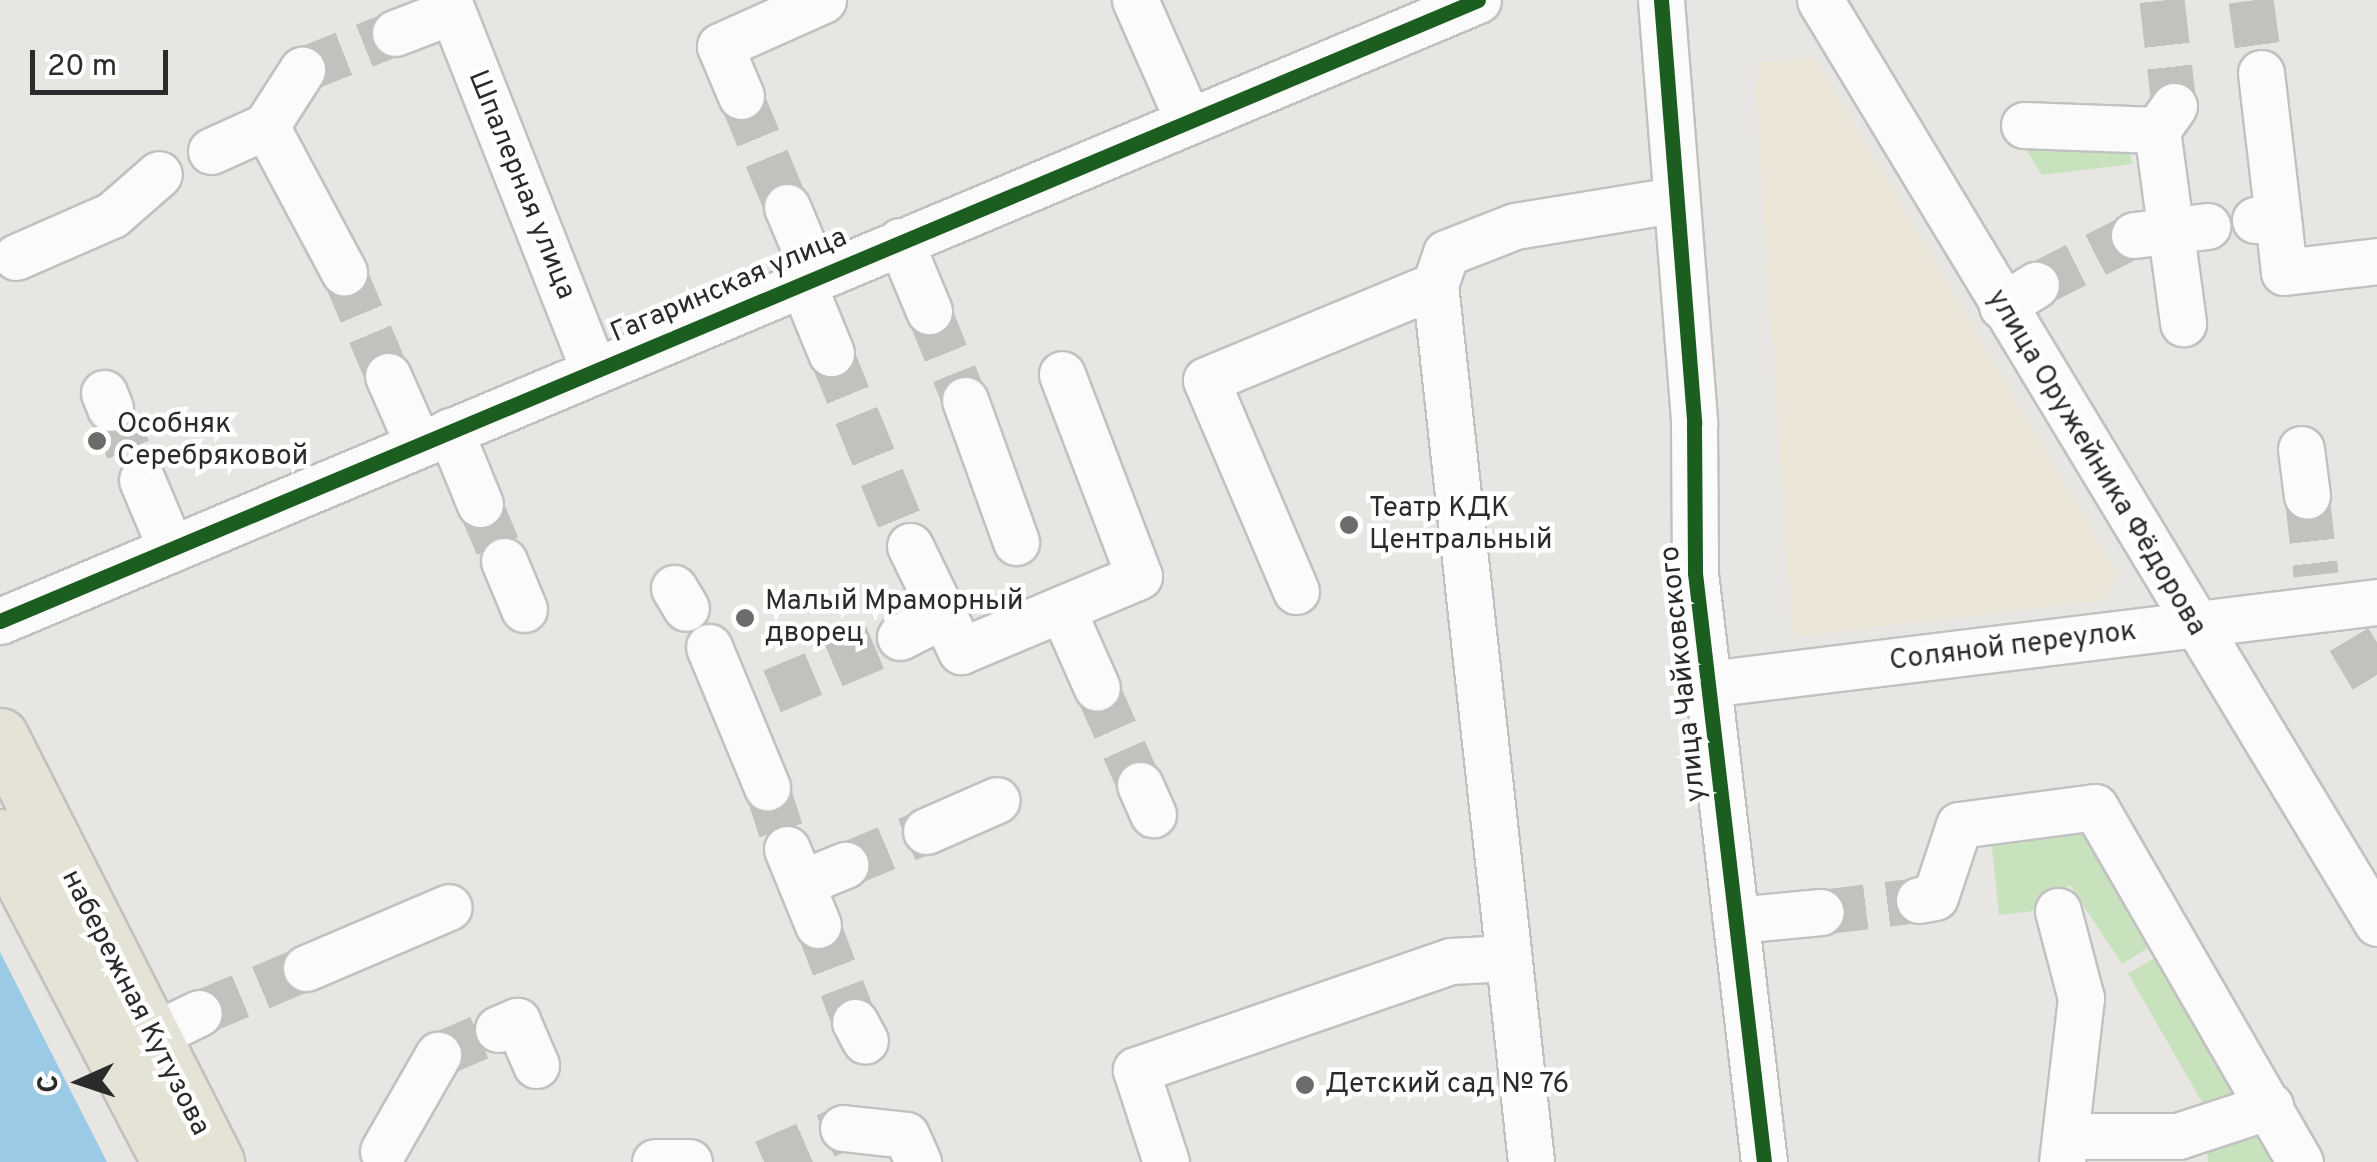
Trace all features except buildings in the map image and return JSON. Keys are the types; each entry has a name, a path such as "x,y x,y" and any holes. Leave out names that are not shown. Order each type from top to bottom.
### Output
{"main road":[{"name":"набережная Кутузова","path":"0,736 175,1025 216,1162"},
{"name":"набережная Кутузова","path":"0,836 170,1162"}],"street":[{"path":"740,96 720,46 823,0"},
{"path":"1135,0 1188,120"},
{"name":"Гагаринская улица","path":"0,621 1478,0"},
{"name":"улица Чайковского","path":"1661,0 1708,684 1764,1162"},
{"name":"улица Оружейника Фёдорова","path":"1820,0 2019,296 2192,624 2373,909"},
{"path":"395,33 450,6"},
{"name":"Шпалерная улица","path":"450,6 594,370"},
{"path":"210,152 266,126 302,70"},
{"path":"2261,73 2267,219 2284,272 2377,261"},
{"path":"2024,125 2165,118 2170,230 2183,323"},
{"path":"266,126 344,272"},
{"path":"16,257 112,215 159,174"},
{"path":"1531,1162 1435,284 1446,253 1516,226 1673,200"},
{"path":"787,207 831,353"},
{"path":"900,241 928,311"},
{"path":"1296,591 1206,380 1435,284"},
{"path":"910,546 920,627 961,651 1139,576 1062,374"},
{"path":"388,376 480,504"},
{"path":"965,400 1016,542"},
{"path":"2300,449 2307,496"},
{"path":"142,480 171,549"},
{"path":"504,561 524,609"},
{"name":"Соляной переулок","path":"1708,684 2342,606"},
{"path":"1062,609 1096,688"},
{"path":"709,647 753,699 767,787"},
{"path":"926,830 997,800"},
{"path":"1919,900 1936,898 1958,825 2095,807 2300,1162"},
{"path":"818,925 794,866 845,865"},
{"path":"306,968 449,907"},
{"path":"1736,920 1821,912"},
{"path":"2058,912 2081,998 2064,1149 2180,1149 2270,1106"},
{"path":"1166,1162 1136,1070 1451,960 1508,958"},
{"path":"498,1029 517,1021 536,1065"},
{"path":"383,1152 438,1055"},
{"path":"843,1128 906,1135 918,1162"},
{"path":"655,1162 688,1162"}],"shaded area":[{"path":"1815,58 2117,574 2104,600 1803,636 1792,628 1756,94 1758,63"}],"green space":[{"path":"2128,138 2132,164 2042,175 2019,139"},
{"path":"2086,826 2154,944 2122,964 2070,885 2033,911 1999,915 1991,838"},
{"path":"2160,955 2238,1091 2206,1109 2128,974"},
{"path":"2265,1131 2275,1162 2208,1162 2206,1146"}],"water":[{"path":"0,952 107,1162 0,1162"}],"tunnel":[{"path":"2162,0 2174,106"},
{"path":"2251,0 2261,73"},
{"path":"302,70 395,33"},
{"path":"741,96 787,207"},
{"path":"2036,285 2134,235"},
{"path":"344,272 388,376"},
{"path":"929,311 965,400"},
{"path":"831,353 910,546"},
{"path":"110,408 142,480"},
{"path":"2307,496 2316,574"},
{"path":"480,504 504,561"},
{"path":"772,691 900,637"},
{"path":"2349,639 2377,686"},
{"path":"1097,688 1140,785"},
{"path":"767,787 787,849"},
{"path":"845,865 926,831"},
{"path":"1821,912 1919,900"},
{"path":"818,925 855,1022"},
{"path":"199,1013 306,968"},
{"path":"438,1055 498,1029"},
{"path":"764,1162 843,1128"}],"cycle path":[{"path":"0,621 1478,0"},
{"path":"1661,0 1694,424 1695,573 1764,1162"}],"place":[{"name":"Особняк Серебряковой","path":"97,441"},
{"name":"Театр КДК Центральный","path":"1349,525"},
{"name":"Малый Мраморный дворец","path":"745,618"},
{"name":"Детский сад № 76","path":"1305,1085"}]}
